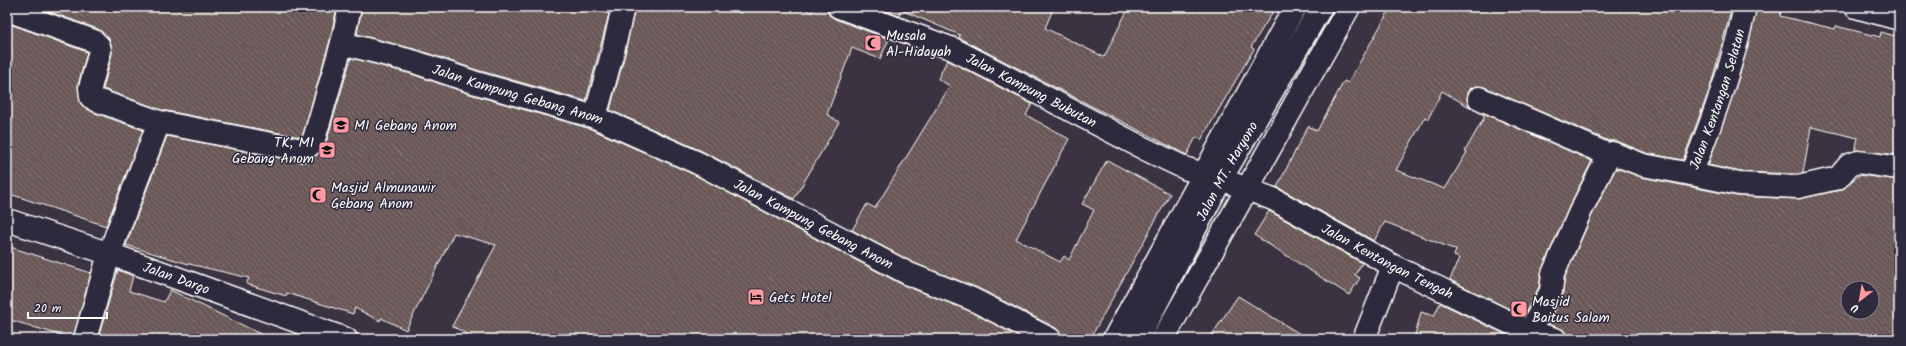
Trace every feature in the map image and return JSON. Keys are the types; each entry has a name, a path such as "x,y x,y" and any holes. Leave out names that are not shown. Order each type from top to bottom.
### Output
{"street":[{"path":"7,10 94,41 99,46 100,51 90,88 91,97 96,100 160,122 302,150 310,145 314,139 342,43 350,7"},
{"path":"595,117 613,52 623,7"},
{"name":"Jalan Kampung Bubutan","path":"839,7 953,49 1145,149 1188,169 1213,176"},
{"path":"1213,176 1295,7"},
{"name":"Jalan MT. Haryono","path":"1138,339 1171,254 1213,176 1280,77 1321,7"},
{"path":"1163,339 1349,7"},
{"name":"Jalan Kentangan Selatan","path":"1479,98 1609,155 1612,153 1643,165 1691,174 1715,111 1740,32 1745,7"},
{"path":"1856,7 1899,19"},
{"name":"Jalan Kampung Gebang Anom","path":"342,43 415,62 473,82 595,117 698,163 909,274 972,299 1050,339"},
{"path":"1280,77 1302,91"},
{"path":"84,339 109,254 160,122"},
{"path":"1530,331 1551,291 1553,274 1580,212 1609,155"},
{"path":"1691,174 1739,184 1798,187 1838,178 1849,165 1858,162 1899,168"},
{"name":"Jalan Kentangan Tengah","path":"1213,176 1273,199 1393,266 1530,331 1555,339"},
{"name":"Jalan Dargo","path":"7,220 109,254 346,339"},
{"path":"1114,339 1171,254 1202,270"},
{"path":"1364,339 1393,266"}],"building":[{"path":"36,7 337,7 330,40 303,134 300,137 162,110 103,89 112,54 111,44 108,37 98,29"},
{"path":"362,7 585,7 609,14 586,101 477,70 418,50 357,34"},
{"path":"635,7 723,7 741,13 744,7 798,7 812,12 814,7 827,7 829,15 835,19 889,39 880,59 852,48 827,114 839,122 794,199 704,152 610,110 625,54"},
{"path":"875,7 1054,7 1045,28 1104,57 1129,7 1276,7 1251,47 1254,49 1201,140 1196,137 1187,155 959,38 960,35 901,10 899,16"},
{"path":"1391,7 1732,7 1710,88 1683,160 1646,153 1617,141 1609,141 1484,87 1477,86 1471,88 1468,93 1467,100 1469,106 1592,161 1569,207 1542,269 1539,287 1524,316 1450,280 1459,258 1454,256 1456,250 1385,222 1374,241 1277,187 1308,126 1317,131 1344,81 1348,83","holes":["1442,91 1485,116 1465,151 1467,152 1445,189 1396,170 1425,117 1428,119"]},
{"path":"1757,7 1767,7 1781,11 1780,16 1835,29 1836,26 1880,37 1881,32 1899,37 1899,155 1855,150 1858,138 1811,127 1803,173 1741,172 1708,165 1740,74"},
{"path":"7,23 87,52 78,85 81,104 92,112 143,130 106,226 7,193"},
{"path":"351,58 411,74 470,94 591,129 693,174 903,285 967,310 1023,339 476,339 452,326 496,245 454,233 406,330 381,318 380,321 355,308 353,314 287,293 286,296 246,284 249,278 185,263 126,245 167,136 300,162 309,161 320,152 326,143"},
{"path":"947,60 1032,104 1026,115 1069,139 1016,239 1060,262 1064,256 1069,260 1094,210 1082,204 1107,160 1170,194 1090,339 1062,339 1061,333 1056,328 978,288 914,263 852,230 867,204 875,208 950,86 938,79"},
{"path":"1616,168 1641,177 1737,196 1797,199 1841,190 1859,175 1899,180 1899,339 1567,339 1564,330 1548,324 1562,297 1565,277 1591,217"},
{"path":"1269,211 1362,263 1355,275 1360,278 1349,295 1254,235"},
{"path":"7,246 91,273 73,339 7,319"},
{"path":"118,270 133,276 129,291 164,302 170,290 271,339 115,339 99,335"},
{"path":"1238,296 1308,339 1209,339"},
{"path":"1440,303 1515,339 1414,339 1421,312 1434,316"}],"place":[{"name":"Musala Al-Hidayah","path":"873,43"},
{"name":"MI Gebang Anom","path":"341,125"},
{"name":"TK, MI Gebang Anom","path":"327,150"},
{"name":"Masjid Almunawir Gebang Anom","path":"318,195"},
{"name":"Gets Hotel","path":"756,297"},
{"name":"Masjid Baitus Salam","path":"1519,309"}]}
